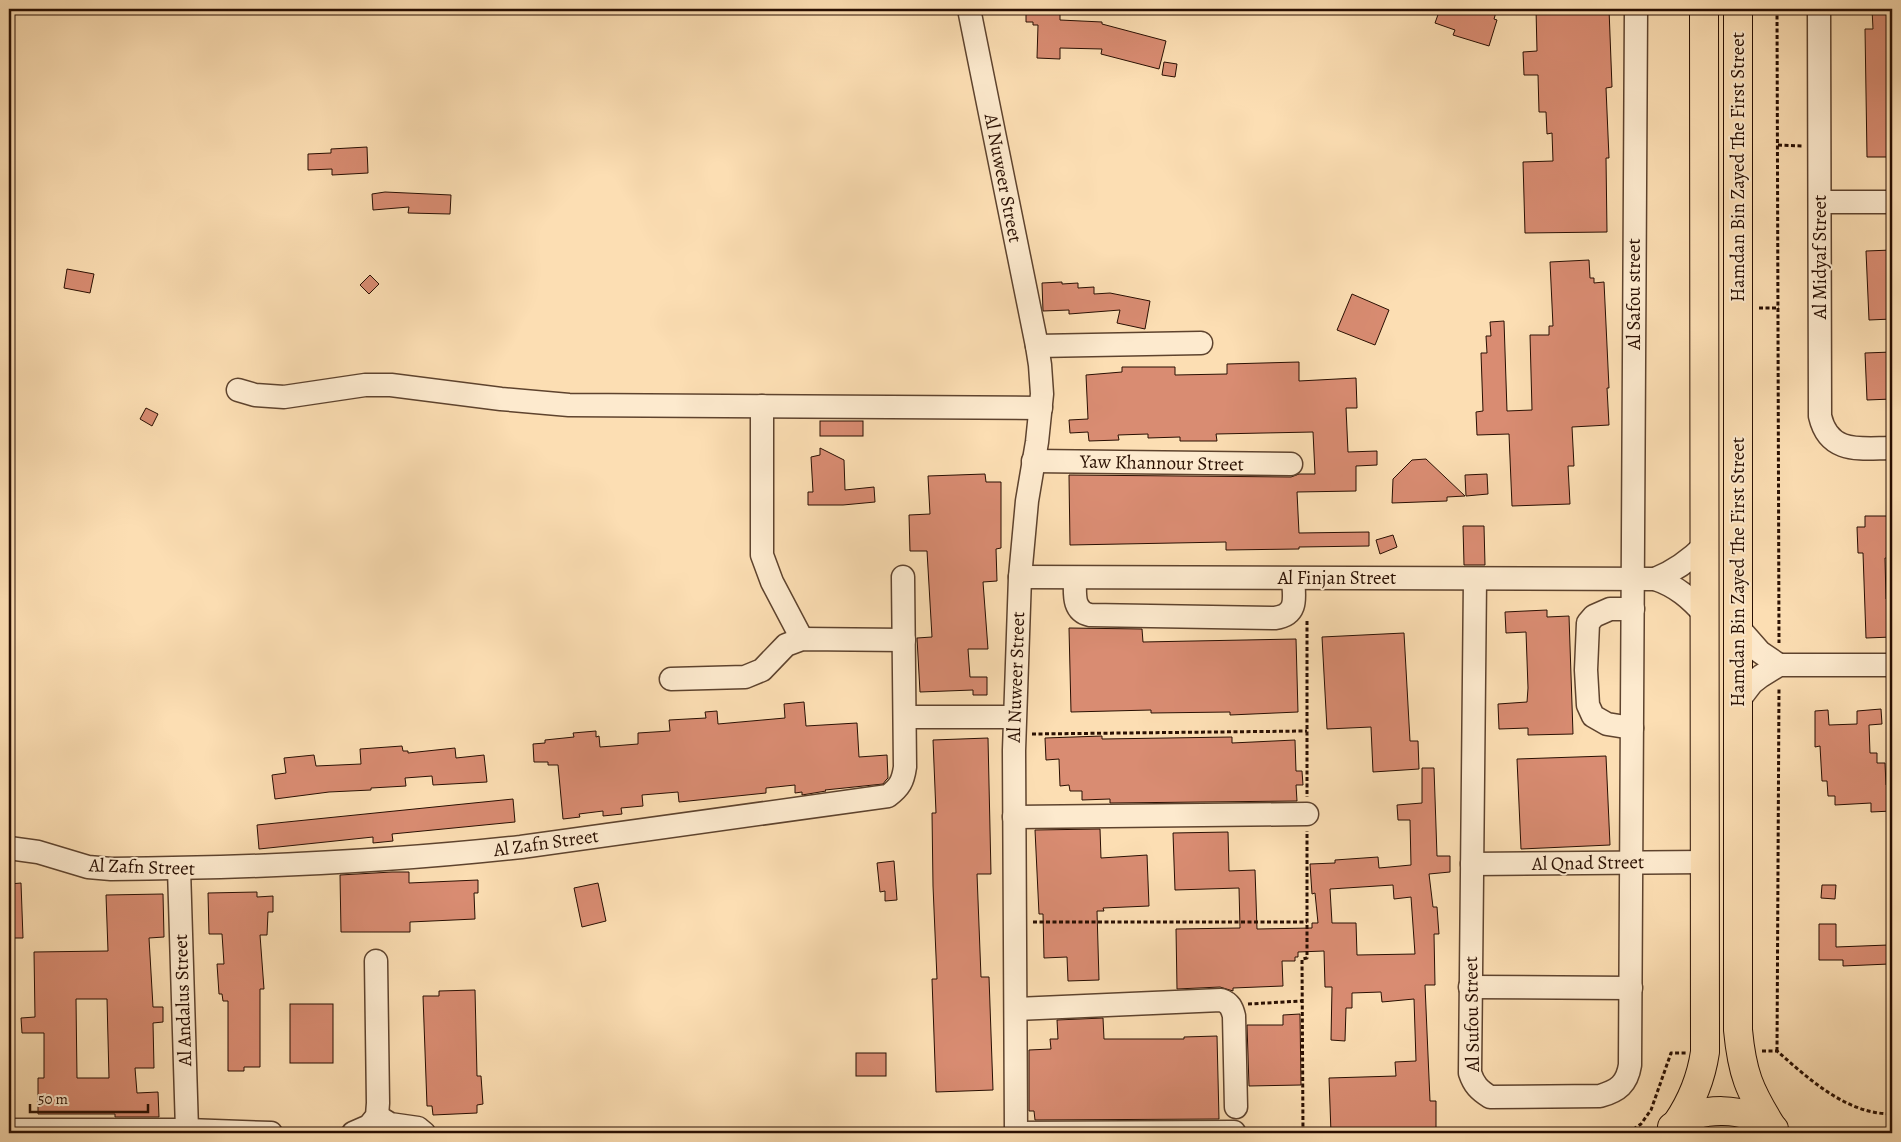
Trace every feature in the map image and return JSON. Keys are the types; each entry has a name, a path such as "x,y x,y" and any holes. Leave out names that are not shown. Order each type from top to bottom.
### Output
{"main road":[{"name":"Hamdan Bin Zayed The First Street","path":"1670,1128 1688,1107 1697,1089 1705,1052 1704,9"},
{"name":"Hamdan Bin Zayed The First Street","path":"1738,9 1738,1030 1745,1076 1754,1098 1775,1130"},
{"path":"1670,1128 1695,1115 1715,1111 1735,1112 1754,1117 1775,1130"}],"street":[{"name":"Al Nuweer Street","path":"969,9 1037,346 1042,380 1041,408 1027,501 1020,577 1014,725 1016,1133"},
{"name":"Al Safou street","path":"1636,9 1644,579"},
{"name":"Al Midyaf Street","path":"1819,9 1820,416 1823,428 1829,437 1846,447 1892,448"},
{"path":"1820,202 1892,202"},
{"path":"1037,346 1201,343"},
{"path":"238,390 255,395 284,397 364,385 391,385 501,399 569,405 1041,408"},
{"path":"762,406 762,554 772,582 802,639"},
{"name":"Yaw Khannour Street","path":"1033,461 1290,464"},
{"name":"Al Finjan Street","path":"1644,579 1677,569 1705,545"},
{"name":"Al Zafn Street","path":"9,848 38,852 88,867 111,869 265,867 479,851 888,796 898,789 904,779 906,767 903,577"},
{"name":"Al Finjan Street","path":"1020,577 1644,579 1678,588 1705,615"},
{"path":"1075,578 1076,604 1079,610 1090,616 1275,618 1287,614 1292,609 1294,602 1293,578"},
{"name":"Al Sufou Street","path":"1475,579 1470,1073 1473,1083 1480,1091 1490,1097 1600,1096 1614,1092 1623,1085 1628,1075 1630,1065 1631,988 1633,609 1644,579"},
{"path":"1632,728 1607,724 1593,716 1588,705 1586,670 1588,623 1594,616 1610,609 1633,609"},
{"path":"1738,627 1760,652 1779,665"},
{"path":"671,679 745,677 762,670 786,645 802,639 904,640"},
{"path":"1739,700 1752,683 1779,665 1892,665"},
{"path":"905,717 1014,725"},
{"path":"1014,817 1307,814"},
{"name":"Al Qnad Street","path":"1472,864 1705,862"},
{"name":"Al Andalus Street","path":"179,869 187,1130"},
{"path":"353,1133 369,1126 377,1116 376,961"},
{"path":"1470,987 1631,988"},
{"path":"1016,1009 1221,1000 1230,1005 1234,1016 1236,1108"},
{"path":"377,1116 390,1124 418,1128 424,1133"},
{"path":"9,1130 187,1130 271,1133"},
{"path":"1016,1133 1234,1132"}],"path":[{"path":"1777,9 1779,665 1777,1051"},
{"path":"1303,1133 1302,959 1307,958 1306,616"},
{"path":"1014,725 1307,731"},
{"path":"1015,922 1307,922"},
{"path":"1230,1005 1302,1001"}],"building":[{"path":"1026,9 1060,9 1060,20 1102,22 1102,24 1166,41 1159,69 1101,54 1102,49 1060,48 1060,59 1037,58 1038,25 1033,25 1033,22 1026,22"},
{"path":"1440,9 1497,9 1494,19 1497,20 1489,46 1453,35 1455,30 1435,23"},
{"path":"1536,9 1609,9 1612,87 1606,88 1609,158 1606,158 1607,232 1525,233 1523,162 1553,161 1552,133 1547,134 1546,112 1539,112 1538,75 1524,75 1523,52 1537,51"},
{"path":"1872,9 1892,9 1892,157 1867,157 1865,29 1873,29"},
{"path":"1164,62 1177,64 1175,77 1162,75"},
{"path":"367,147 368,173 332,175 332,169 308,170 308,154 331,153 331,149"},
{"path":"385,192 451,195 450,214 408,213 409,207 373,210 372,194"},
{"path":"1892,250 1892,319 1869,320 1866,251"},
{"path":"1589,260 1590,278 1594,278 1594,283 1604,282 1609,425 1572,427 1574,466 1568,466 1570,504 1512,506 1509,434 1477,435 1476,412 1483,411 1481,353 1487,353 1486,336 1491,336 1490,322 1504,321 1507,411 1532,410 1530,335 1549,335 1549,326 1553,326 1550,262"},
{"path":"67,269 94,274 90,293 64,288"},
{"path":"370,275 379,284 369,294 360,285"},
{"path":"1062,282 1062,284 1078,283 1078,288 1094,287 1094,294 1110,293 1150,301 1145,329 1117,323 1120,310 1069,314 1069,310 1043,311 1042,283"},
{"path":"1352,294 1389,310 1375,345 1337,330"},
{"path":"1892,352 1892,399 1867,400 1865,353"},
{"path":"1299,362 1299,381 1356,378 1357,408 1346,408 1348,452 1377,451 1377,465 1356,466 1356,491 1297,492 1299,533 1369,532 1369,546 1226,550 1226,542 1070,545 1069,475 1291,477 1299,474 1315,474 1313,432 1216,434 1217,441 1180,441 1180,437 1148,438 1148,434 1118,435 1119,440 1089,441 1088,432 1070,433 1069,420 1088,419 1086,375 1122,372 1122,367 1175,367 1175,375 1227,374 1227,364"},
{"path":"146,408 158,414 152,426 140,419"},
{"path":"820,421 863,421 863,436 820,436"},
{"path":"820,448 844,460 845,490 874,487 875,502 843,505 808,505 808,492 813,492 811,457 820,455"},
{"path":"1426,459 1465,496 1447,497 1447,501 1392,503 1393,479 1412,460"},
{"path":"985,474 986,482 1001,482 1001,548 996,549 997,581 983,582 988,649 968,649 970,677 987,677 987,695 973,695 973,690 920,692 917,638 932,637 927,551 910,551 909,515 930,514 928,476"},
{"path":"1487,474 1488,494 1466,496 1465,475"},
{"path":"1865,516 1892,516 1892,558 1885,558 1886,599 1892,598 1892,637 1866,638 1863,553 1858,553 1857,527 1865,527"},
{"path":"1463,526 1484,526 1485,565 1464,565"},
{"path":"1393,535 1397,547 1380,554 1376,540"},
{"path":"1547,610 1547,617 1569,616 1573,734 1528,735 1528,728 1499,729 1498,704 1527,702 1528,688 1526,632 1506,633 1505,612"},
{"path":"1069,628 1142,629 1143,642 1296,639 1298,712 1230,715 1230,712 1151,713 1151,710 1071,712"},
{"path":"1404,633 1410,741 1418,741 1419,769 1373,772 1371,727 1327,729 1322,637"},
{"path":"804,702 806,726 857,723 859,757 887,755 888,778 883,784 825,790 802,795 802,792 795,793 795,785 766,788 766,793 679,802 678,792 642,795 643,806 621,808 622,814 603,816 603,811 579,814 580,817 563,819 558,765 548,765 548,762 534,762 533,744 545,743 545,740 574,737 573,733 596,731 596,737 599,736 600,747 638,744 638,733 670,731 669,720 706,718 705,712 717,711 718,724 785,718 784,704"},
{"path":"1881,709 1882,724 1869,725 1870,753 1877,753 1877,763 1885,763 1886,785 1892,784 1892,811 1871,812 1871,803 1835,805 1835,796 1828,796 1827,781 1822,781 1820,746 1815,747 1815,711 1828,710 1829,725 1857,724 1857,711"},
{"path":"1102,736 1102,739 1232,737 1232,743 1295,740 1296,771 1302,771 1303,785 1296,785 1297,801 1110,803 1110,799 1082,800 1082,791 1070,791 1069,785 1060,786 1059,759 1046,760 1045,738"},
{"path":"988,738 991,874 977,874 981,977 989,977 993,1090 936,1092 932,979 937,979 933,886 932,813 936,813 933,740"},
{"path":"402,746 403,751 408,751 408,753 455,748 456,758 484,755 487,782 433,785 432,776 405,778 406,786 329,792 275,799 272,775 286,773 284,758 314,755 316,766 361,764 360,749"},
{"path":"1606,756 1610,845 1521,849 1517,759"},
{"path":"1422,768 1434,768 1437,856 1450,856 1450,872 1429,874 1433,907 1437,907 1439,934 1434,934 1435,985 1425,985 1430,1101 1436,1101 1436,1131 1331,1133 1329,1078 1396,1076 1395,1062 1416,1061 1414,999 1382,1002 1381,992 1352,993 1352,1008 1346,1008 1345,1041 1331,1040 1332,987 1325,987 1324,951 1298,952 1298,957 1295,957 1295,961 1282,961 1283,986 1233,988 1233,991 1220,987 1177,989 1176,929 1240,928 1239,888 1175,890 1173,833 1228,832 1229,871 1255,870 1257,929 1312,928 1312,923 1318,923 1315,893 1312,894 1310,864 1335,863 1335,860 1378,857 1379,868 1411,865 1410,820 1398,820 1397,805 1422,803","holes":["1393,885 1394,899 1411,897 1415,954 1357,955 1356,923 1332,923 1330,889"]},
{"path":"513,799 515,822 392,834 393,841 373,843 373,837 259,849 257,825"},
{"path":"1100,829 1101,858 1147,855 1149,906 1103,908 1104,911 1097,911 1099,980 1068,981 1067,957 1044,958 1043,914 1039,914 1035,830"},
{"path":"894,861 897,900 885,901 885,891 880,892 877,863"},
{"path":"409,872 409,883 478,880 478,893 474,893 475,919 410,922 410,932 341,932 340,875"},
{"path":"21,883 23,938 9,938 9,884"},
{"path":"598,883 606,921 582,927 574,888"},
{"path":"1822,885 1836,885 1835,899 1821,898"},
{"path":"257,892 257,897 273,896 273,912 268,912 267,935 260,935 264,989 260,989 260,1067 244,1067 244,1071 228,1071 228,1001 223,1001 222,994 219,994 217,964 224,964 222,934 209,934 208,893"},
{"path":"163,894 164,937 149,938 153,1007 163,1007 163,1022 153,1023 154,1068 135,1068 137,1093 158,1092 159,1117 115,1117 115,1114 38,1114 38,1078 44,1078 44,1033 22,1033 21,1018 35,1017 34,952 108,951 106,895","holes":["76,999 107,999 109,1078 77,1078"]},
{"path":"1819,924 1836,924 1836,947 1888,945 1889,964 1843,966 1843,960 1819,960"},
{"path":"475,990 477,1076 481,1076 483,1104 477,1105 477,1113 433,1115 432,1106 427,1106 423,996 439,996 439,991"},
{"path":"290,1004 333,1004 333,1063 290,1063"},
{"path":"1300,1014 1301,1085 1249,1086 1247,1025 1283,1025 1283,1015"},
{"path":"1103,1018 1104,1039 1184,1039 1184,1037 1217,1036 1219,1119 1035,1120 1034,1111 1029,1111 1029,1050 1051,1049 1050,1039 1058,1039 1057,1020"},
{"path":"856,1053 886,1053 886,1076 856,1076"}]}
